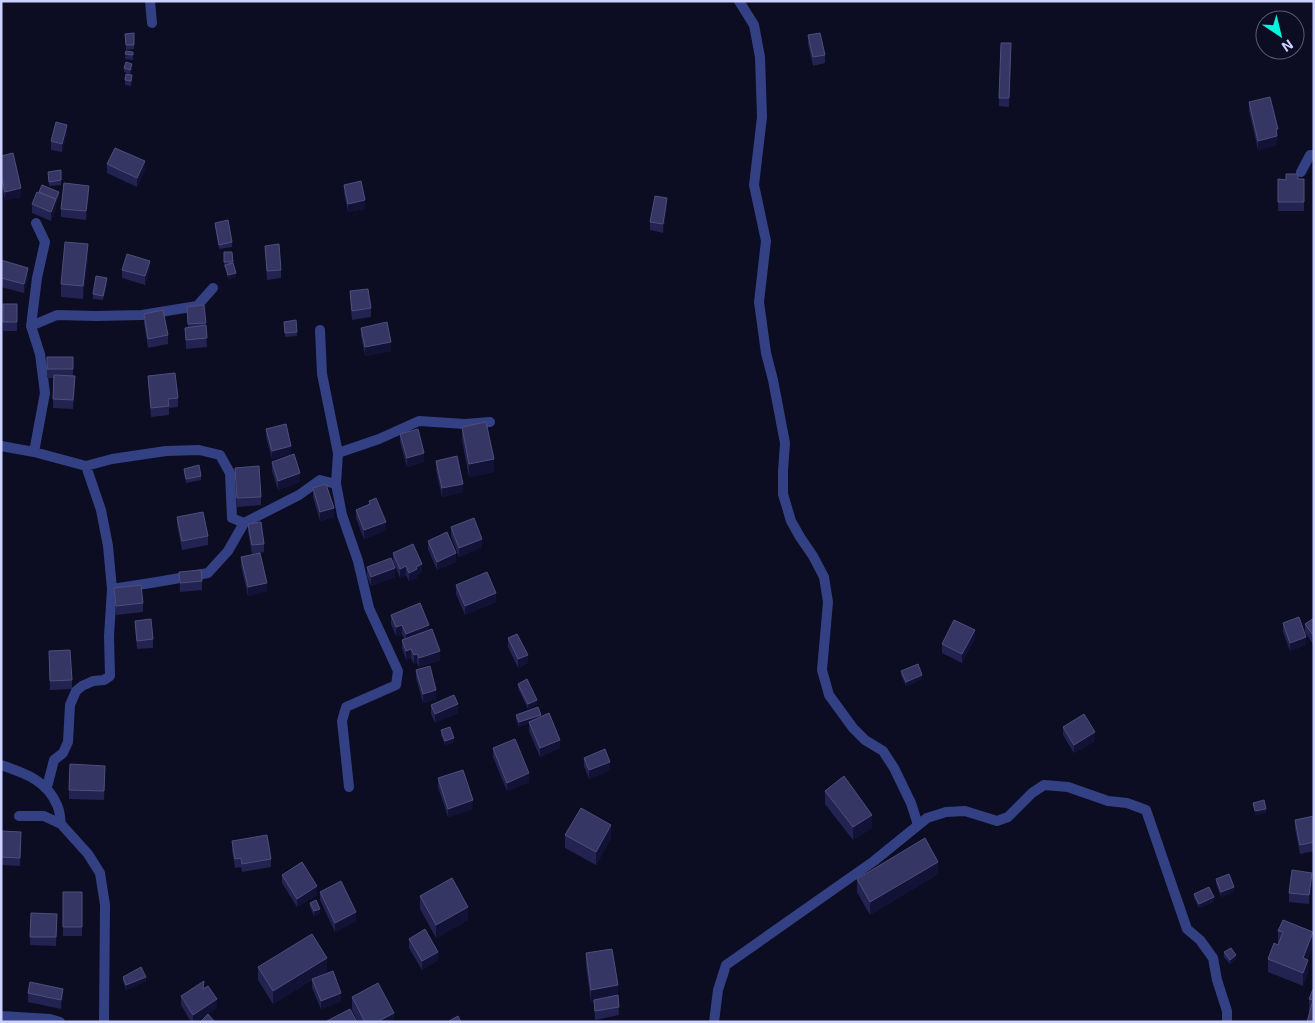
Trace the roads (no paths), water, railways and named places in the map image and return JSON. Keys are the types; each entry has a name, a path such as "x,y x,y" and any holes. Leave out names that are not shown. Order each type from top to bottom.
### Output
{"street":[{"path":"150,1 152,23"},
{"path":"739,1 754,25 760,57 762,117 754,185 766,241 759,302 766,353 785,443 783,494 791,521 824,577 828,602 822,670 830,695 853,728 865,740 883,751 911,802 918,825"},
{"path":"1301,172 1310,155 1314,155"},
{"path":"34,452 46,393 40,354 31,326 37,278 45,242 36,223"},
{"path":"31,326 58,315 142,315 197,306 213,288"},
{"path":"320,330 322,374 338,453 336,484 342,516 358,561 369,608 398,671 396,685 346,707 342,721 350,787"},
{"path":"338,453 379,439 418,421 465,424 490,422"},
{"path":"1,446 34,452 86,466 112,459 166,451 199,450 220,455 230,473 232,518 244,523"},
{"path":"47,787 54,760 63,753 68,742 70,705 76,690 88,683 104,680 110,676 109,636 112,589 108,546 101,510 86,466"},
{"path":"112,589 208,573 228,551 244,523 299,495 320,480 336,484"},
{"path":"1,765 26,773 47,787 57,805 61,824"},
{"path":"714,1022 718,990 726,965 874,861 927,818 946,812 965,811 997,821 1008,817 1032,793 1044,785 1068,787 1108,801 1127,802 1146,810 1187,929 1200,940 1212,958 1226,1011 1227,1022"},
{"path":"19,816 44,816 61,824 88,854 100,873 105,905 104,1022"},
{"path":"1,1016 50,1019 60,1022"}]}
